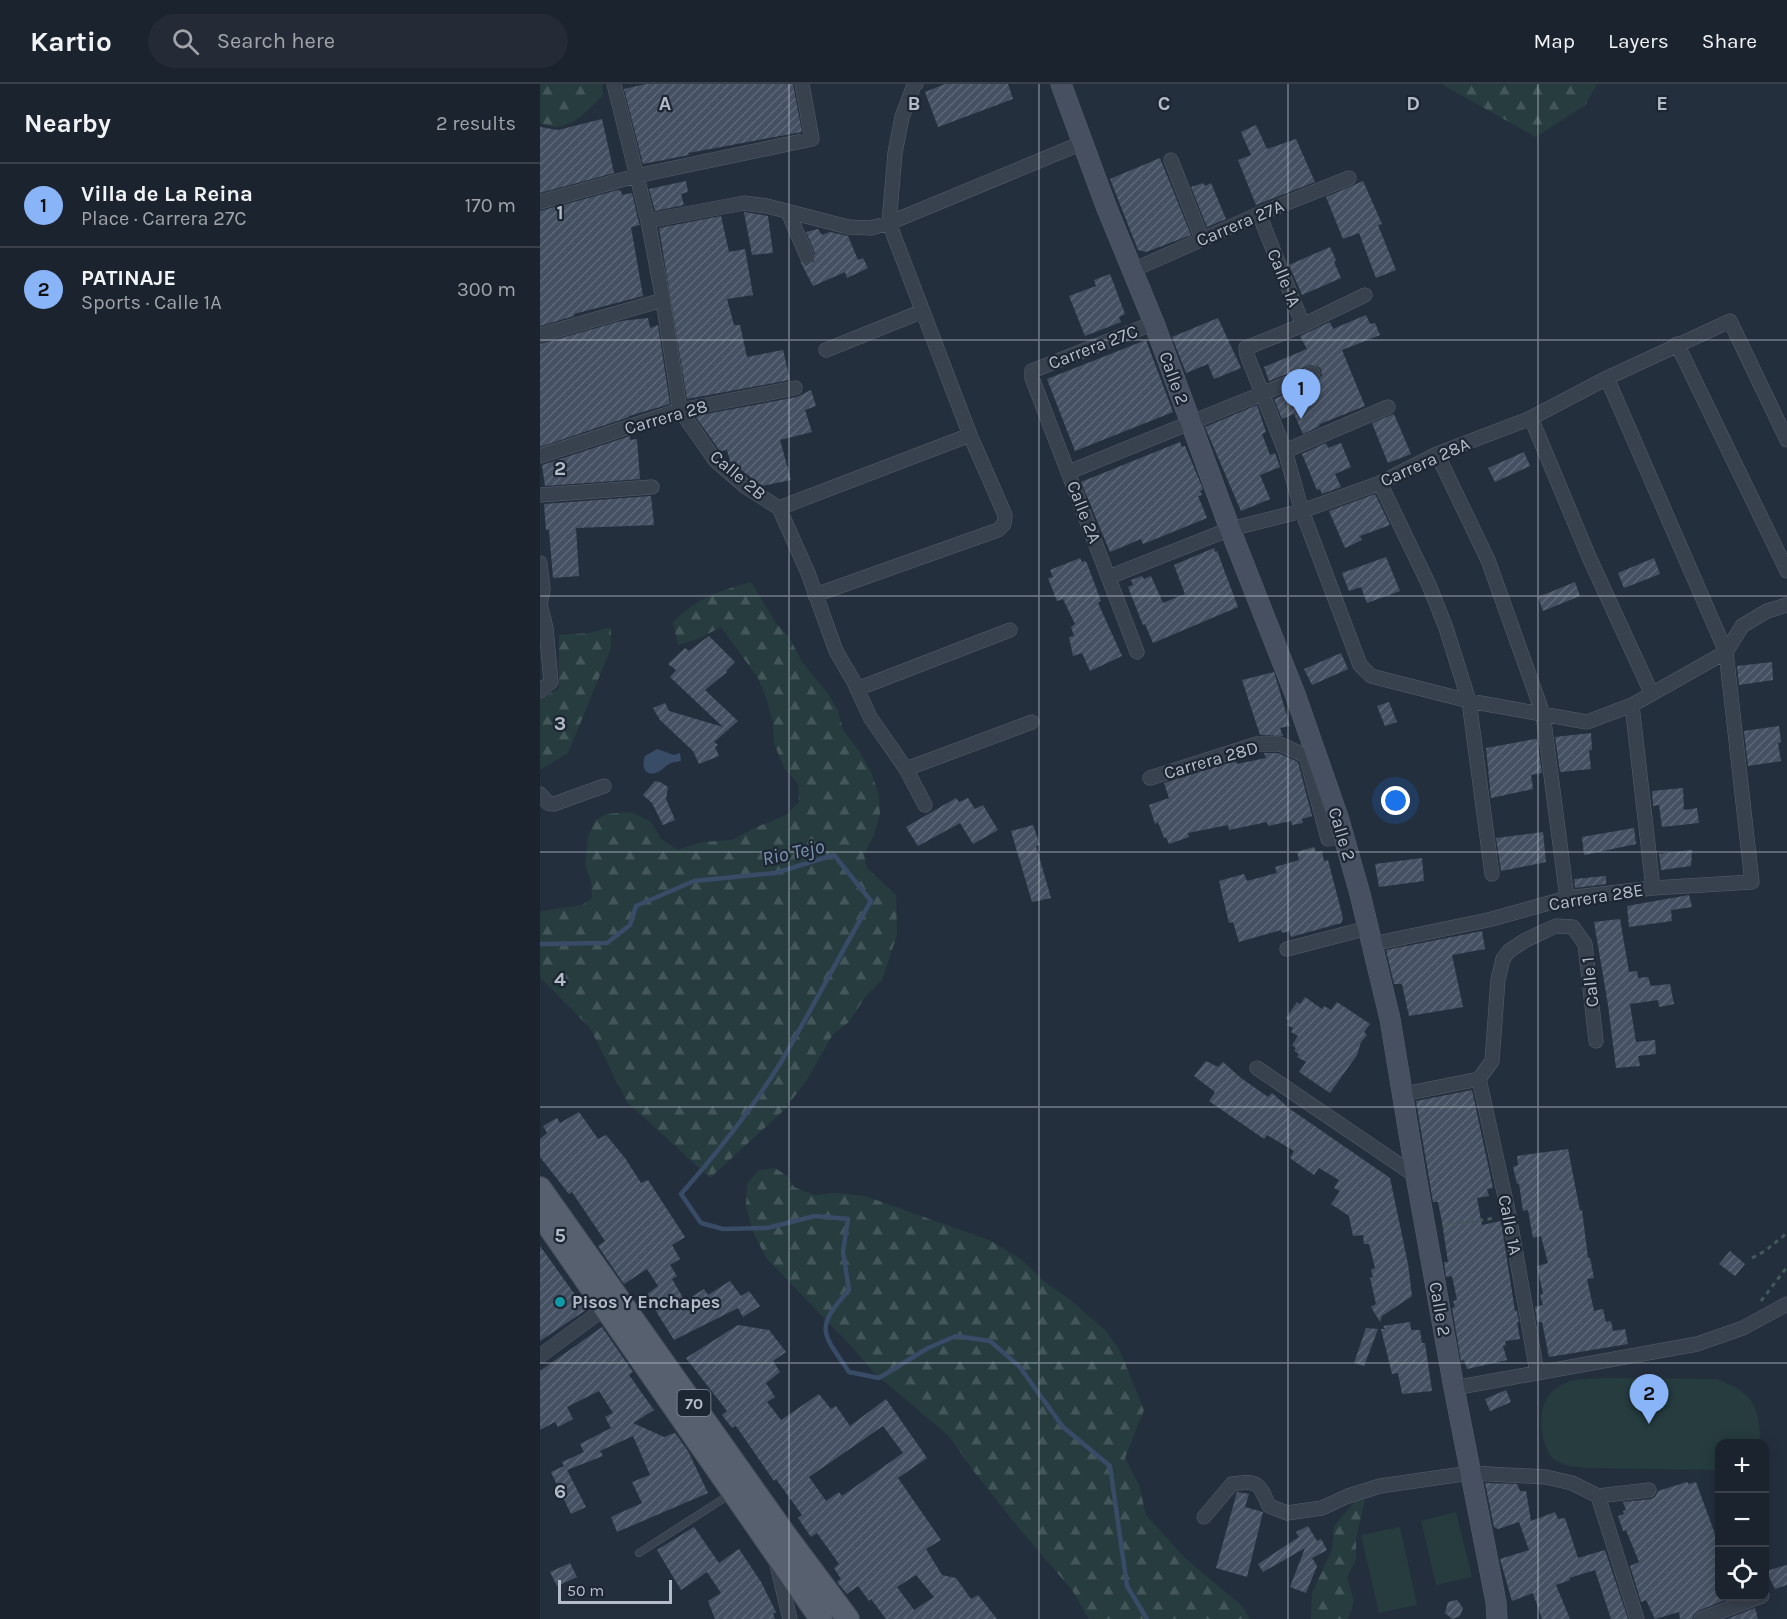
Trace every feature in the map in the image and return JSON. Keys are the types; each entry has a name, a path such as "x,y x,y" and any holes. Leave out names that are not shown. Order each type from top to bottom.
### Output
{"main road":[{"name":"70","path":"540,1188 787,1537 848,1619"},
{"name":"70","path":"540,1214 821,1619"}],"street":[{"name":"Calle 2B","path":"614,84 648,221 680,410 715,460 746,487 779,508 808,573 836,651 870,717 906,769 925,805"},
{"path":"540,202 636,176 812,139 802,84"},
{"path":"815,595 998,530 1004,524 1005,515 970,435 889,223 895,153 902,117 915,84"},
{"name":"Calle 2","path":"1060,84 1295,694 1370,936 1390,1019 1404,1094 1425,1229 1496,1602 1497,1619"},
{"path":"648,221 744,203 767,206 848,227 871,228 889,223 1082,143"},
{"path":"1171,160 1202,239"},
{"name":"Carrera 27A","path":"1132,270 1259,214 1349,178"},
{"path":"788,212 807,256"},
{"name":"Calle 1A","path":"1259,214 1303,325 1246,348 1285,451 1302,511 1360,665 1371,676 1469,701"},
{"path":"1303,325 1365,295"},
{"path":"540,335 663,300"},
{"path":"826,350 923,311"},
{"name":"Carrera 28A","path":"1109,577 1230,530 1302,511 1380,483 1437,454 1531,418 1607,378 1730,321 1787,440"},
{"name":"Carrera 27C","path":"1032,371 1154,323"},
{"path":"1677,344 1787,571"},
{"name":"Calle 2A","path":"1032,371 1032,378 1137,652"},
{"path":"1069,472 1313,373"},
{"path":"1607,378 1726,652"},
{"name":"Carrera 28","path":"540,456 680,410 795,388"},
{"path":"1285,451 1388,407"},
{"path":"1531,418 1589,557 1651,692"},
{"path":"779,508 970,435"},
{"path":"1437,454 1488,560 1543,714 1567,898"},
{"path":"1380,483 1429,585 1446,628 1469,701 1492,874"},
{"path":"540,495 652,486"},
{"path":"540,563 543,590 540,605 546,628 551,682 540,691"},
{"path":"1469,701 1587,722 1632,705 1651,692 1726,652 1743,626 1767,611 1787,605"},
{"path":"857,689 1010,630"},
{"name":"Carrera 28E","path":"1287,949 1488,921 1567,898 1653,888 1752,882 1726,652"},
{"path":"1632,705 1653,888"},
{"path":"906,769 1032,722"},
{"name":"Carrera 28D","path":"1150,778 1257,744 1280,744 1306,756 1336,826"},
{"path":"540,794 543,800 554,804 604,786"},
{"name":"Calle 1","path":"1479,1079 1492,1062 1498,980 1503,959 1509,951 1524,940 1556,926 1573,927 1585,944 1596,1041"},
{"path":"1257,1068 1416,1176"},
{"path":"1404,1094 1479,1079"},
{"name":"Calle 1A","path":"1479,1079 1509,1215 1538,1372"},
{"path":"1454,1388 1697,1344 1743,1328 1787,1304"},
{"path":"540,1356 605,1308"},
{"path":"1204,1517 1232,1484 1251,1481 1261,1487 1269,1506 1287,1514 1322,1508 1348,1496 1380,1486 1470,1473 1546,1477 1572,1483 1599,1496 1649,1490"},
{"path":"1599,1496 1637,1619"},
{"path":"774,1549 790,1619"},
{"path":"1701,1619 1752,1601"}],"lane":[{"path":"639,1553 734,1492"}],"path":[{"path":"1425,1229 1509,1215"},
{"path":"1752,1258 1765,1251 1787,1233"},
{"path":"1758,1318 1761,1301 1787,1267"}],"green space":[{"path":"540,84 602,84 603,95 569,124 555,127 540,123"},
{"path":"1441,84 1597,84 1585,105 1536,137"},
{"path":"751,582 776,623 789,637 802,662 829,695 838,711 843,730 860,752 871,772 879,795 880,814 874,835 864,855 867,868 896,895 897,935 882,980 865,997 849,1022 833,1034 807,1080 783,1111 710,1178 627,1102 590,1028 540,977 540,913 582,905 592,898 591,881 585,865 588,837 595,820 606,814 631,812 651,822 661,839 678,850 702,842 732,840 786,815 799,802 798,784 785,769 774,744 773,723 758,678 721,627 700,638 678,645 673,622 682,614 709,596"},
{"path":"611,627 611,648 568,753 540,770 540,699 559,689 559,635 590,633"},
{"path":"775,1168 787,1176 794,1187 814,1195 836,1193 865,1196 989,1240 1022,1260 1045,1282 1105,1330 1119,1349 1144,1410 1125,1458 1139,1485 1146,1515 1186,1559 1242,1606 1250,1619 1089,1619 1072,1590 1017,1526 949,1436 873,1372 854,1349 767,1259 753,1232 746,1206 747,1184 759,1170"},
{"path":"1583,1379 1716,1379 1738,1389 1751,1401 1758,1418 1760,1439 1715,1439 1715,1470 1588,1468 1560,1463 1552,1458 1544,1441 1541,1424 1543,1408 1550,1394 1556,1389 1568,1382"},
{"path":"1356,1500 1365,1500 1356,1538 1356,1560 1347,1577 1354,1601 1348,1619 1311,1619 1312,1593 1332,1550 1334,1526"},
{"path":"1456,1512 1472,1577 1436,1585 1421,1521"},
{"path":"1400,1527 1417,1605 1379,1613 1361,1535"}],"water":[{"path":"657,749 674,755 680,753 681,761 671,763 658,772 647,772 644,767 645,756"}],"building":[{"path":"646,84 793,84 802,132 688,153 689,155 643,164 624,89"},
{"path":"945,84 1008,84 1013,99 938,127 925,92"},
{"path":"602,119 614,173 540,193 540,127 558,130"},
{"path":"1256,125 1267,149 1296,139 1315,182 1256,205 1238,160 1251,155 1241,132"},
{"path":"1160,158 1191,235 1146,252 1138,250 1110,179"},
{"path":"686,181 688,192 681,194 684,205 655,211 649,189"},
{"path":"1363,181 1382,224 1378,225 1396,270 1376,278 1359,233 1343,239 1326,197"},
{"path":"1203,183 1205,186 1211,183 1226,219 1207,227 1191,187"},
{"path":"618,190 622,195 632,193 640,225 631,227 643,296 574,314 574,316 540,326 540,211"},
{"path":"744,212 768,216 773,253 752,255"},
{"path":"721,216 729,252 745,249 753,295 727,299 734,325 740,325 747,357 783,350 790,380 687,399 659,228"},
{"path":"818,229 822,235 830,232 848,236 858,260 863,258 868,268 847,278 845,272 813,286 800,261 807,265 814,261 815,253 806,232"},
{"path":"1330,247 1341,278 1302,295 1289,265"},
{"path":"1110,274 1125,314 1119,317 1121,322 1085,336 1069,296 1096,286 1094,280"},
{"path":"1366,315 1370,324 1375,323 1380,335 1342,350 1365,406 1320,424 1303,434 1294,414 1282,419 1274,399 1317,381 1322,375 1321,369 1310,365 1269,381 1264,367 1307,349 1300,336 1330,322 1333,329"},
{"path":"648,318 650,328 658,325 670,404 540,447 540,344 621,321"},
{"path":"1218,318 1241,368 1214,379 1208,364 1186,373 1172,337"},
{"path":"1146,340 1173,412 1075,451 1047,379"},
{"path":"811,390 816,406 805,410 812,432 780,440 791,480 762,486 730,461 727,450 720,451 695,416 797,397"},
{"path":"1257,405 1266,432 1262,434 1270,455 1275,453 1280,467 1260,475 1270,499 1241,511 1205,427"},
{"path":"1394,414 1411,454 1388,463 1372,423"},
{"path":"630,436 630,440 637,439 640,479 545,486 542,465"},
{"path":"1180,442 1182,447 1185,446 1203,489 1200,491 1202,495 1198,496 1207,518 1143,544 1141,539 1110,552 1081,482"},
{"path":"1326,443 1328,448 1341,443 1351,467 1335,474 1341,487 1322,494 1320,489 1317,490 1302,454"},
{"path":"1524,452 1530,466 1495,482 1488,468"},
{"path":"1375,494 1390,525 1360,536 1362,540 1345,548 1329,511"},
{"path":"651,496 654,525 576,528 579,576 553,578 549,530 546,530 544,504"},
{"path":"1214,548 1238,607 1153,643 1128,587 1133,585 1131,580 1151,576 1163,603 1185,594 1174,565"},
{"path":"1386,557 1400,591 1367,603 1361,587 1349,591 1342,573"},
{"path":"1080,558 1082,562 1086,561 1101,601 1098,603 1122,656 1090,671 1082,653 1073,656 1069,637 1074,636 1071,627 1075,624 1063,599 1057,601 1048,578 1053,577 1050,570"},
{"path":"1654,558 1660,574 1624,588 1618,573"},
{"path":"1575,582 1580,596 1543,611 1538,597"},
{"path":"709,636 735,662 727,672 705,690 738,721 714,742 718,745 715,747 719,756 699,764 693,751 660,720 653,708 665,703 669,711 723,727 670,677 676,670 668,664 685,648 689,651"},
{"path":"1341,653 1348,669 1312,685 1304,669"},
{"path":"1772,662 1773,680 1739,685 1737,666"},
{"path":"1274,672 1290,726 1280,728 1283,736 1260,735 1242,680"},
{"path":"1389,702 1397,722 1385,726 1377,706"},
{"path":"1779,726 1781,742 1778,743 1781,761 1748,766 1744,731"},
{"path":"1591,733 1592,750 1589,750 1591,769 1560,772 1555,737"},
{"path":"1537,739 1542,773 1531,775 1533,789 1491,798 1486,748"},
{"path":"1264,753 1278,753 1298,762 1312,816 1302,819 1303,823 1292,825 1291,821 1268,826 1267,822 1229,830 1228,825 1188,833 1189,837 1169,844 1158,822 1155,824 1149,805 1169,798 1164,783 1236,761 1237,764 1266,758"},
{"path":"655,781 668,787 666,799 675,820 663,825 652,803 643,795"},
{"path":"1683,788 1684,810 1697,808 1699,823 1662,827 1659,805 1653,806 1652,791"},
{"path":"956,798 959,802 968,798 975,809 983,805 998,830 973,844 960,823 918,846 906,827"},
{"path":"1033,825 1040,845 1036,846 1051,898 1032,902 1011,831"},
{"path":"1634,828 1636,844 1584,855 1582,837"},
{"path":"1543,832 1546,862 1501,871 1496,838"},
{"path":"1314,847 1316,852 1322,851 1324,861 1328,860 1343,918 1341,923 1291,937 1289,931 1282,933 1281,930 1239,942 1233,922 1229,923 1219,881 1244,874 1247,881 1277,873 1275,867 1299,860 1297,852"},
{"path":"1692,850 1691,866 1661,870 1659,854"},
{"path":"1422,858 1424,881 1379,887 1375,864"},
{"path":"1606,876 1606,884 1575,888 1574,879"},
{"path":"1689,895 1692,907 1671,910 1672,921 1629,927 1627,906"},
{"path":"1620,919 1629,972 1637,971 1638,978 1648,977 1651,986 1670,984 1674,1004 1659,1007 1658,1000 1630,1004 1636,1042 1655,1040 1656,1054 1638,1056 1640,1066 1616,1068 1594,922"},
{"path":"1482,931 1485,949 1452,955 1463,1007 1409,1016 1402,984 1394,984 1386,950"},
{"path":"1305,997 1322,1009 1324,1006 1331,1010 1337,1002 1370,1024 1364,1032 1367,1035 1361,1042 1357,1055 1330,1093 1299,1072 1306,1062 1297,1057 1299,1054 1294,1051 1296,1048 1292,1045 1298,1036 1291,1032 1293,1028 1287,1025 1289,1021 1286,1018 1297,1002 1300,1004"},
{"path":"1206,1061 1218,1067 1223,1062 1268,1097 1272,1093 1290,1109 1390,1178 1408,1264 1412,1296 1382,1316 1380,1322 1371,1307 1376,1304 1370,1278 1373,1277 1371,1270 1375,1268 1369,1244 1364,1244 1363,1235 1353,1236 1349,1216 1331,1204 1340,1191 1334,1188 1339,1180 1319,1168 1314,1175 1290,1158 1294,1151 1267,1135 1264,1139 1209,1101 1215,1092 1194,1076"},
{"path":"1472,1090 1493,1188 1487,1189 1489,1196 1477,1198 1482,1225 1501,1221 1520,1339 1505,1341 1506,1345 1503,1346 1507,1360 1467,1369 1464,1360 1461,1361 1452,1308 1455,1307 1453,1301 1457,1300 1452,1276 1446,1277 1444,1262 1448,1262 1442,1222 1438,1202 1433,1202 1416,1101"},
{"path":"579,1112 598,1139 606,1135 625,1158 641,1183 648,1180 685,1237 672,1245 680,1259 670,1265 677,1276 672,1279 685,1301 704,1289 708,1295 730,1281 741,1296 749,1291 760,1306 743,1317 738,1308 674,1340 646,1295 658,1286 647,1269 624,1284 598,1246 605,1241 572,1192 569,1194 540,1157 540,1139 547,1133 543,1126 557,1118 560,1123"},
{"path":"1568,1149 1580,1211 1582,1210 1588,1258 1590,1258 1594,1278 1587,1279 1594,1311 1603,1309 1606,1322 1611,1321 1613,1331 1625,1329 1628,1344 1549,1357 1542,1322 1537,1322 1535,1307 1543,1305 1537,1266 1548,1263 1541,1236 1533,1238 1528,1210 1523,1211 1519,1183 1517,1184 1513,1167 1518,1165 1517,1156"},
{"name":"Pisos Y Enchapes","path":"540,1246 586,1310 540,1341"},
{"path":"1730,1251 1745,1264 1735,1276 1719,1264"},
{"path":"1410,1322 1411,1330 1420,1330 1422,1343 1425,1343 1432,1391 1402,1394 1398,1373 1392,1374 1381,1329 1385,1329 1383,1326"},
{"path":"738,1325 769,1330 786,1352 773,1361 780,1372 766,1383 775,1397 767,1402 781,1420 819,1394 831,1409 836,1406 850,1426 886,1399 927,1458 898,1478 941,1540 926,1549 942,1575 956,1578 971,1599 978,1595 997,1619 886,1619 858,1586 847,1594 837,1582 841,1579 834,1568 839,1564 817,1533 811,1537 798,1518 802,1515 776,1479 774,1481 736,1426 732,1428 722,1415 727,1411 686,1358","holes":["883,1426 903,1453 842,1496 839,1492 826,1501 809,1477","916,1575 934,1597 914,1610 897,1587"]},
{"path":"602,1327 633,1372 629,1375 654,1410 633,1423 664,1437 675,1433 688,1451 708,1493 617,1532 611,1517 642,1503 632,1482 650,1475 633,1436 600,1451 603,1456 567,1470 586,1507 571,1514 551,1472 564,1466 562,1462 584,1452 580,1444 611,1428 605,1417 613,1413 599,1391 567,1407 573,1419 558,1427 555,1422 540,1430 540,1371"},
{"path":"1366,1328 1378,1329 1364,1366 1354,1363"},
{"path":"1506,1390 1511,1402 1490,1411 1485,1399"},
{"path":"1687,1482 1689,1484 1696,1482 1715,1534 1715,1601 1723,1601 1698,1611 1692,1619 1680,1619 1679,1612 1655,1619 1646,1600 1641,1602 1630,1566 1639,1562 1618,1516 1624,1514 1623,1511 1626,1510 1623,1502 1651,1499 1658,1491"},
{"path":"1485,1483 1517,1484 1520,1491 1526,1491 1531,1521 1555,1512 1558,1519 1565,1518 1578,1558 1605,1550 1628,1619 1611,1619 1595,1570 1569,1578 1570,1580 1556,1585 1570,1619 1542,1619 1533,1593 1512,1601 1500,1559 1529,1550 1519,1522 1498,1529 1494,1527"},
{"path":"1237,1492 1249,1494 1245,1507 1263,1512 1247,1577 1216,1568"},
{"path":"1308,1526 1317,1541 1321,1539 1327,1550 1312,1558 1317,1566 1306,1593 1290,1587 1305,1548 1263,1572 1258,1564 1299,1537 1296,1532"},
{"path":"694,1527 719,1563 739,1549 761,1582 776,1612 773,1614 775,1619 715,1619 708,1601 721,1593 707,1572 681,1590 657,1550"},
{"path":"570,1563 577,1577 557,1586 550,1572"},
{"path":"1787,1565 1787,1585 1775,1589 1769,1577 1769,1570"},
{"path":"1457,1600 1463,1608 1460,1616 1452,1619 1445,1613 1448,1602"},
{"path":"1755,1608 1758,1619 1727,1619"}],"waterway":[{"name":"Rio Tejo","path":"540,944 607,943 630,925 636,906 694,881 775,873 834,855 871,901 770,1079 734,1130 681,1194 701,1223 723,1229 767,1228 815,1216 848,1219 843,1252 849,1290 830,1314 826,1323 826,1331 833,1348 849,1372 879,1378 928,1348 956,1336 990,1341 1019,1366 1063,1427 1110,1466 1127,1586 1147,1619"}],"place":[{"name":"Villa de La Reina","path":"1301,419"},
{"name":"Pisos Y Enchapes","path":"560,1302"},
{"name":"PATINAJE","path":"1649,1424"}]}
